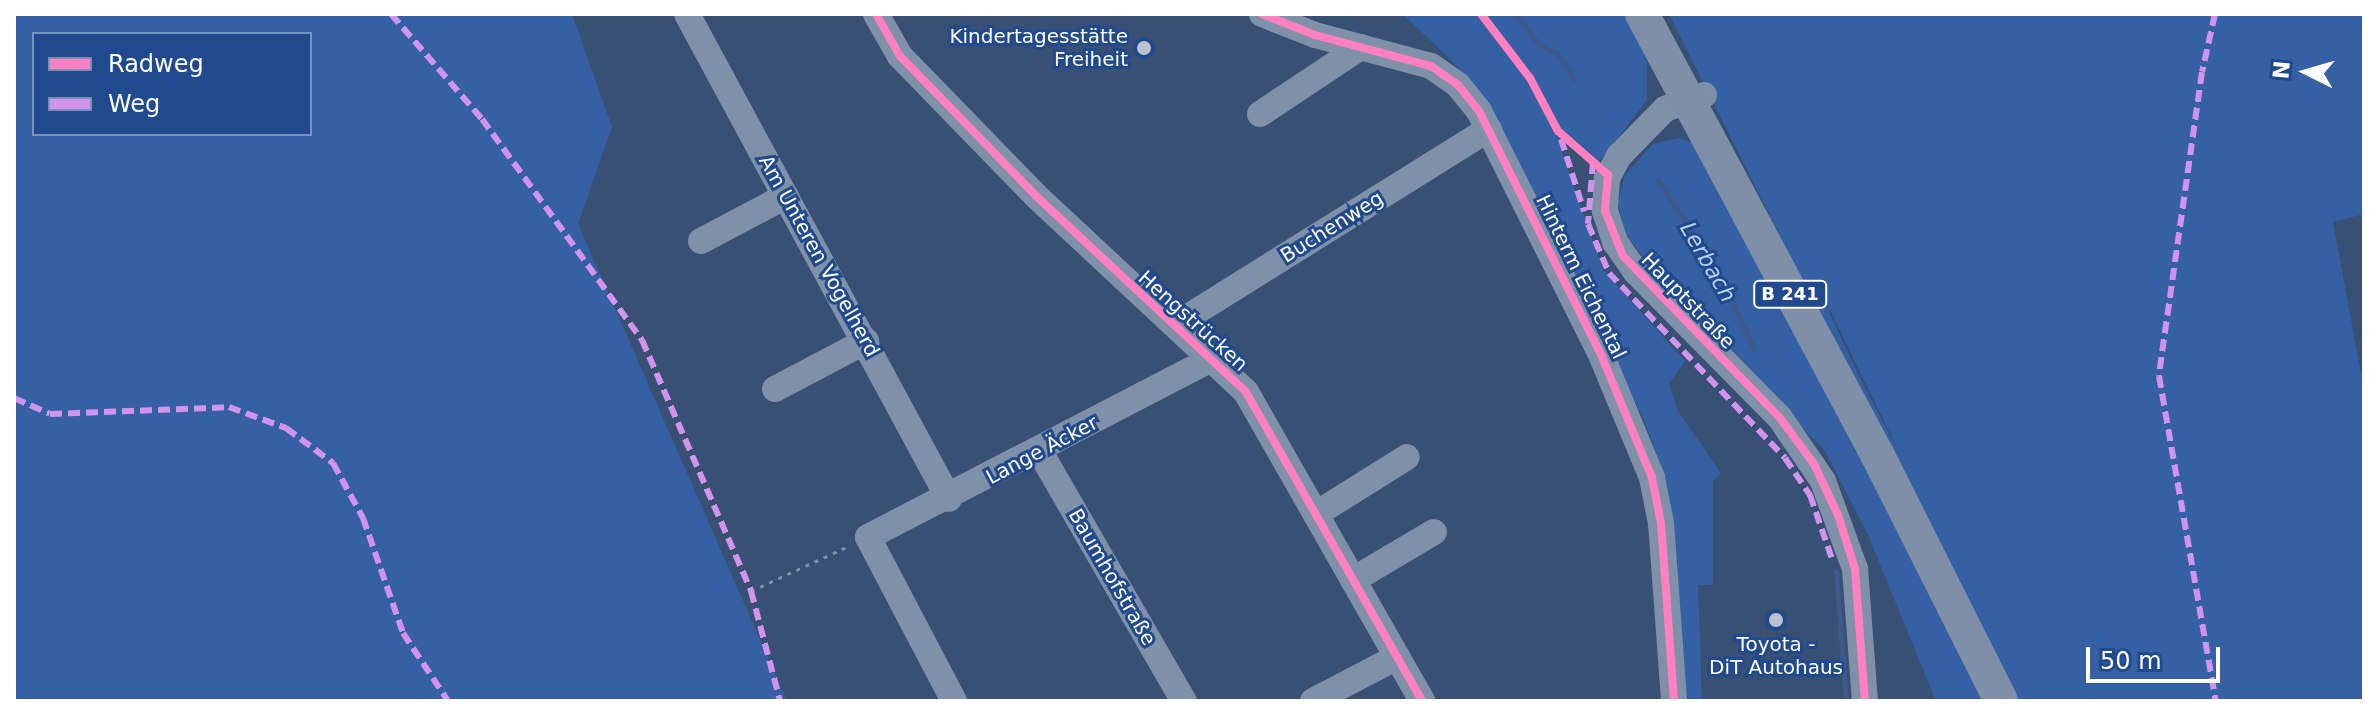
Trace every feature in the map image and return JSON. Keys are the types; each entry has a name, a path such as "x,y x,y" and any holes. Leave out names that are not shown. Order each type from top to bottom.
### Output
{"main road":[{"name":"B 241","path":"1642,14 1695,100 1827,332 1877,454 2001,701"},
{"name":"B 241","path":"1661,14 1695,100"}],"street":[{"name":"Am Unteren Vogelherd","path":"687,14 949,499"},
{"name":"Hengstrücken","path":"876,14 909,65 1036,196 1246,392 1422,701"},
{"name":"Hinterm Eichental","path":"1262,14 1436,68 1465,92 1489,129 1602,357 1652,478 1661,523 1674,701"},
{"path":"1260,114 1361,47"},
{"name":"Hauptstraße","path":"1695,100 1665,109 1619,156 1607,179 1604,200 1610,228 1635,271 1780,418 1818,472 1855,569 1865,701"},
{"name":"Buchenweg","path":"1175,325 1489,129"},
{"path":"701,241 786,196"},
{"path":"775,389 866,341"},
{"name":"Lange Äcker","path":"868,537 1040,452 1213,358"},
{"name":"Baumhofstraße","path":"1040,452 1184,701"},
{"path":"1316,514 1407,457"},
{"path":"1353,580 1434,532"},
{"path":"868,537 954,701"},
{"path":"1313,701 1397,657"}],"path":[{"path":"751,591 868,537"}],"shaded area":[{"path":"14,14 572,14 612,127 578,224 787,701 14,701"},
{"path":"1403,14 1624,14 1647,59 1647,100 1599,162 1562,133 1556,135 1603,270 1685,361 1669,384 1678,411 1721,473 1713,481 1713,585 1698,585 1702,701 1686,701 1664,474 1645,422 1494,122 1457,66"},
{"path":"1669,14 2364,14 2364,214 2333,222 2364,390 2364,701 2013,701","holes":["1822,294 1903,460 1860,379"]},
{"path":"1678,138 1698,145 1988,701 1936,701 1868,535 1825,451 1660,280 1625,233 1618,203 1625,175 1653,144"}],"waterway":[{"name":"Lerbach","path":"1516,14 1539,44 1558,54 1574,79"},
{"name":"Lerbach","path":"1658,180 1718,272 1753,347"},
{"name":"Lerbach","path":"1836,571 1846,701"}],"marked path":[{"path":"391,14 482,119 642,340 751,591 780,701"},
{"path":"2215,14 2202,72 2159,376 2216,701"},
{"path":"1561,139 1584,211"},
{"path":"1593,162 1588,224 1609,273 1785,458 1810,495 1832,559"},
{"path":"14,398 50,414 229,407 286,428 333,463 363,518 403,633 448,701"}],"cycle path":[{"path":"876,14 900,56 1036,196 1246,392 1422,701"},
{"path":"1262,14 1315,35 1431,66 1458,85 1479,111 1602,357 1652,478 1661,523 1674,701"},
{"path":"1481,14 1530,78 1558,131 1608,175 1605,211 1623,256 1780,418 1814,464 1838,515 1855,569 1865,701"}],"place":[{"name":"Kindertagesstätte Freiheit","path":"1144,48"},
{"name":"Toyota - DiT Autohaus","path":"1776,620"}]}
